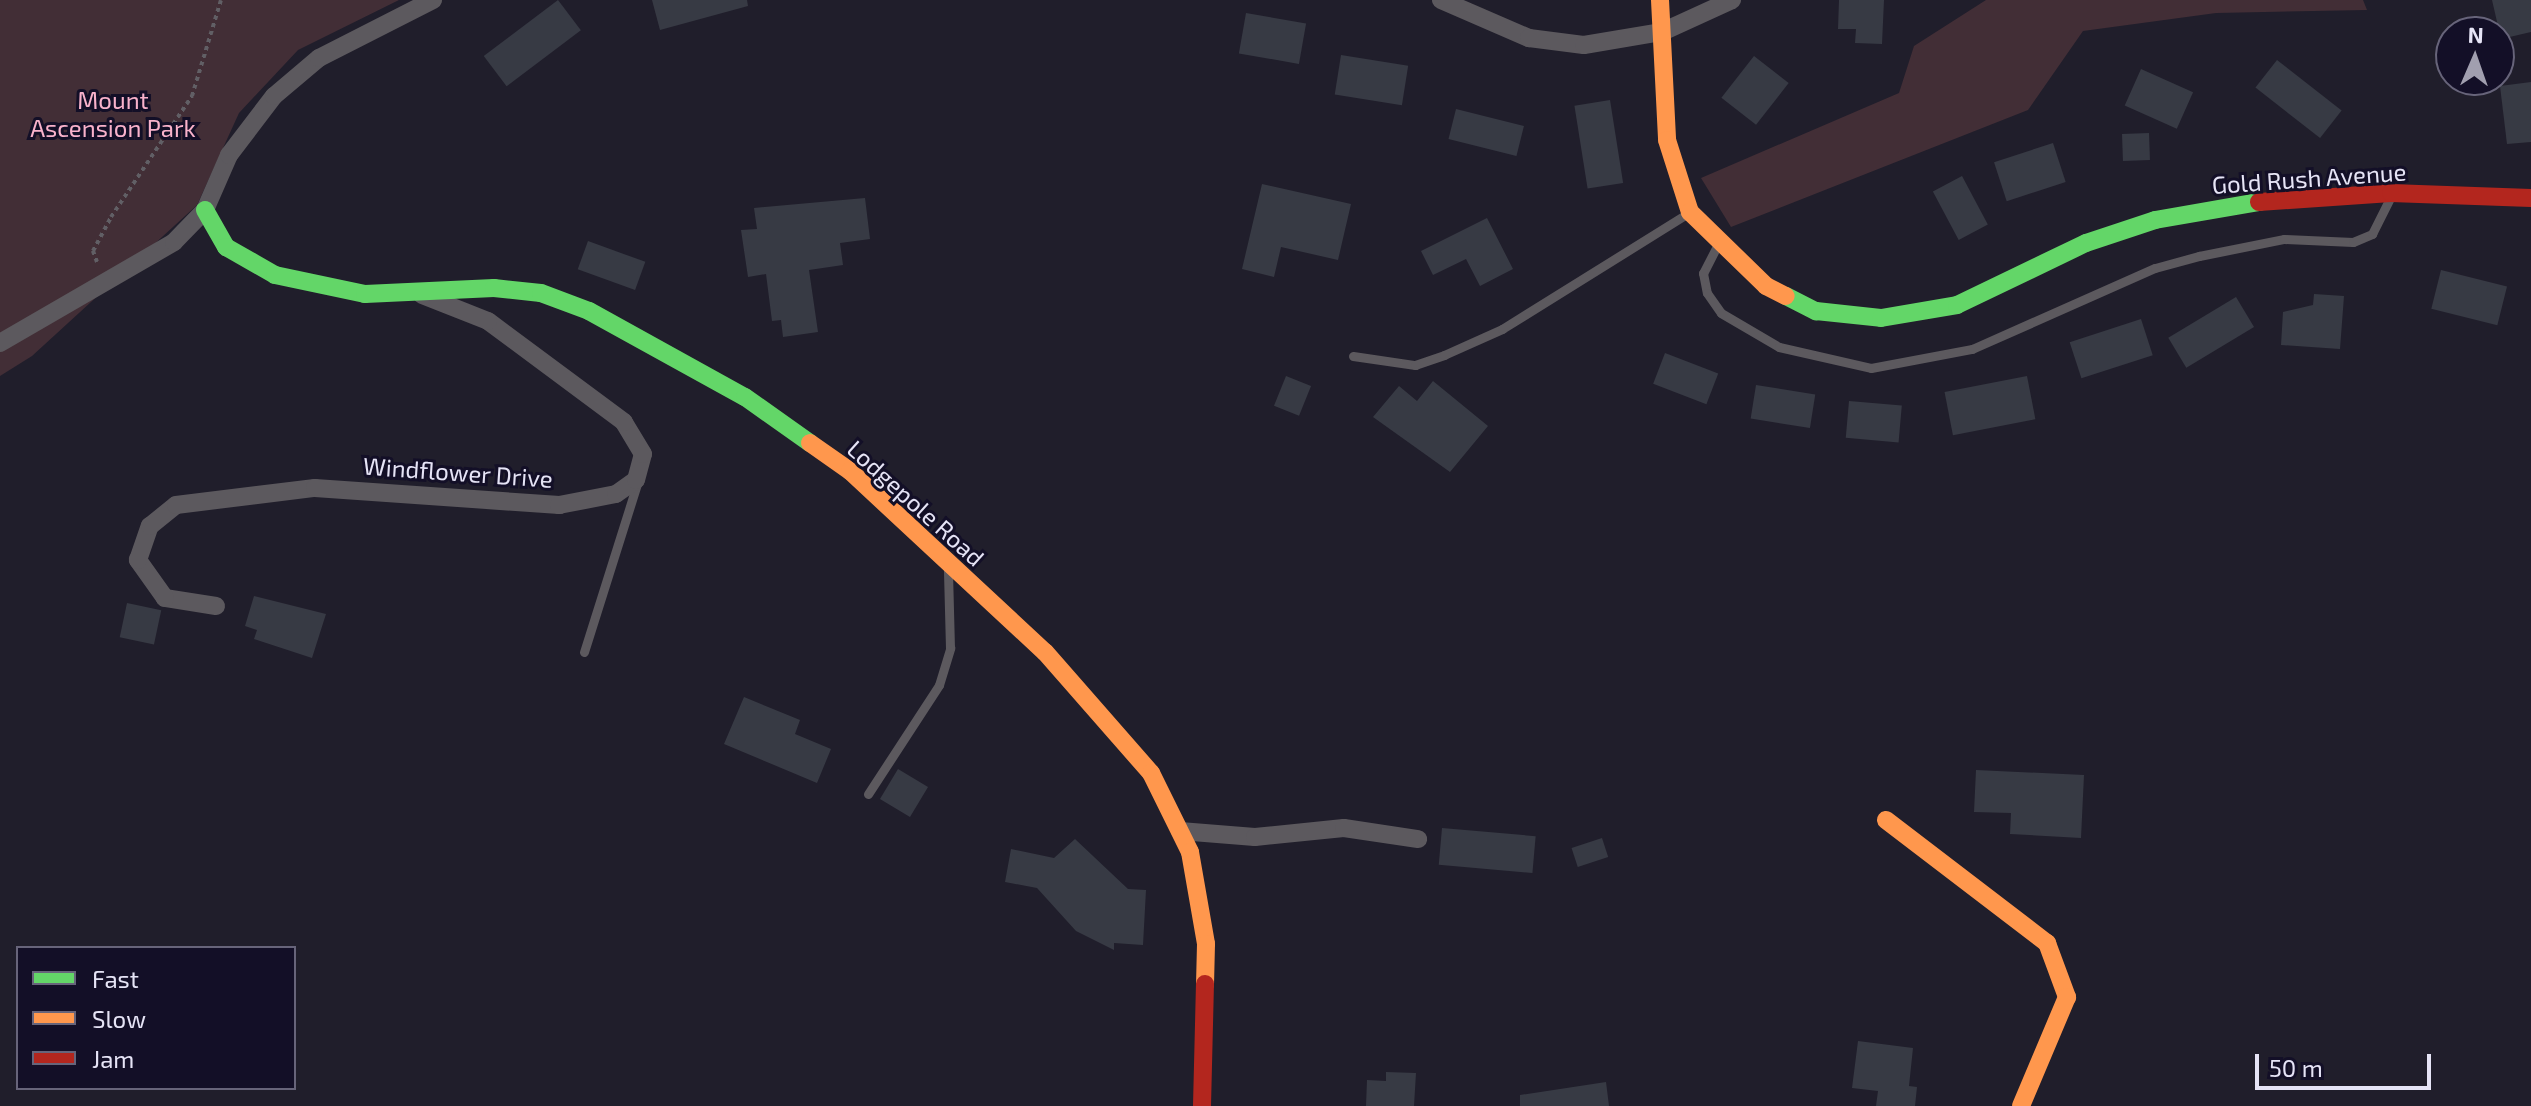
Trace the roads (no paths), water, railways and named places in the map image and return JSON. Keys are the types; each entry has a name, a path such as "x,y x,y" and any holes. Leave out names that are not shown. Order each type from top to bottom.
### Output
{"street":[{"path":"0,343 174,242 205,210 229,155 274,96 319,58 433,0"},
{"path":"1441,0 1529,38 1584,45 1662,32 1732,0"},
{"name":"Gold Rush Avenue","path":"1660,0 1667,140 1690,212 1766,286 1816,311 1881,318 1957,305 2086,243 2155,220 2239,203 2391,193 2531,198"},
{"name":"Lodgepole Road","path":"205,210 226,247 275,275 365,294 541,293 640,335 850,471 1045,652 1151,773 1190,852 1206,944 1202,1106"},
{"path":"416,292 488,321 554,365 639,440 641,469"},
{"name":"Windflower Drive","path":"216,606 165,598 138,560 150,526 176,505 315,488 559,505 616,494 641,469"},
{"path":"1886,820 2047,943 2067,997 2021,1106"},
{"path":"1180,831 1255,837 1344,828 1418,839"}],"lane":[{"path":"1719,241 1703,273 1707,293 1721,313 1779,347 1871,368 1972,349 2155,268 2199,256 2284,239 2353,242 2382,222 2391,193"},
{"path":"1353,356 1415,365 1444,355 1502,329 1690,212"},
{"path":"584,652 641,469"},
{"path":"868,794 939,685 950,648 947,562"}],"park label":[{"name":"Mount Ascension Park","path":"113,114"}]}
